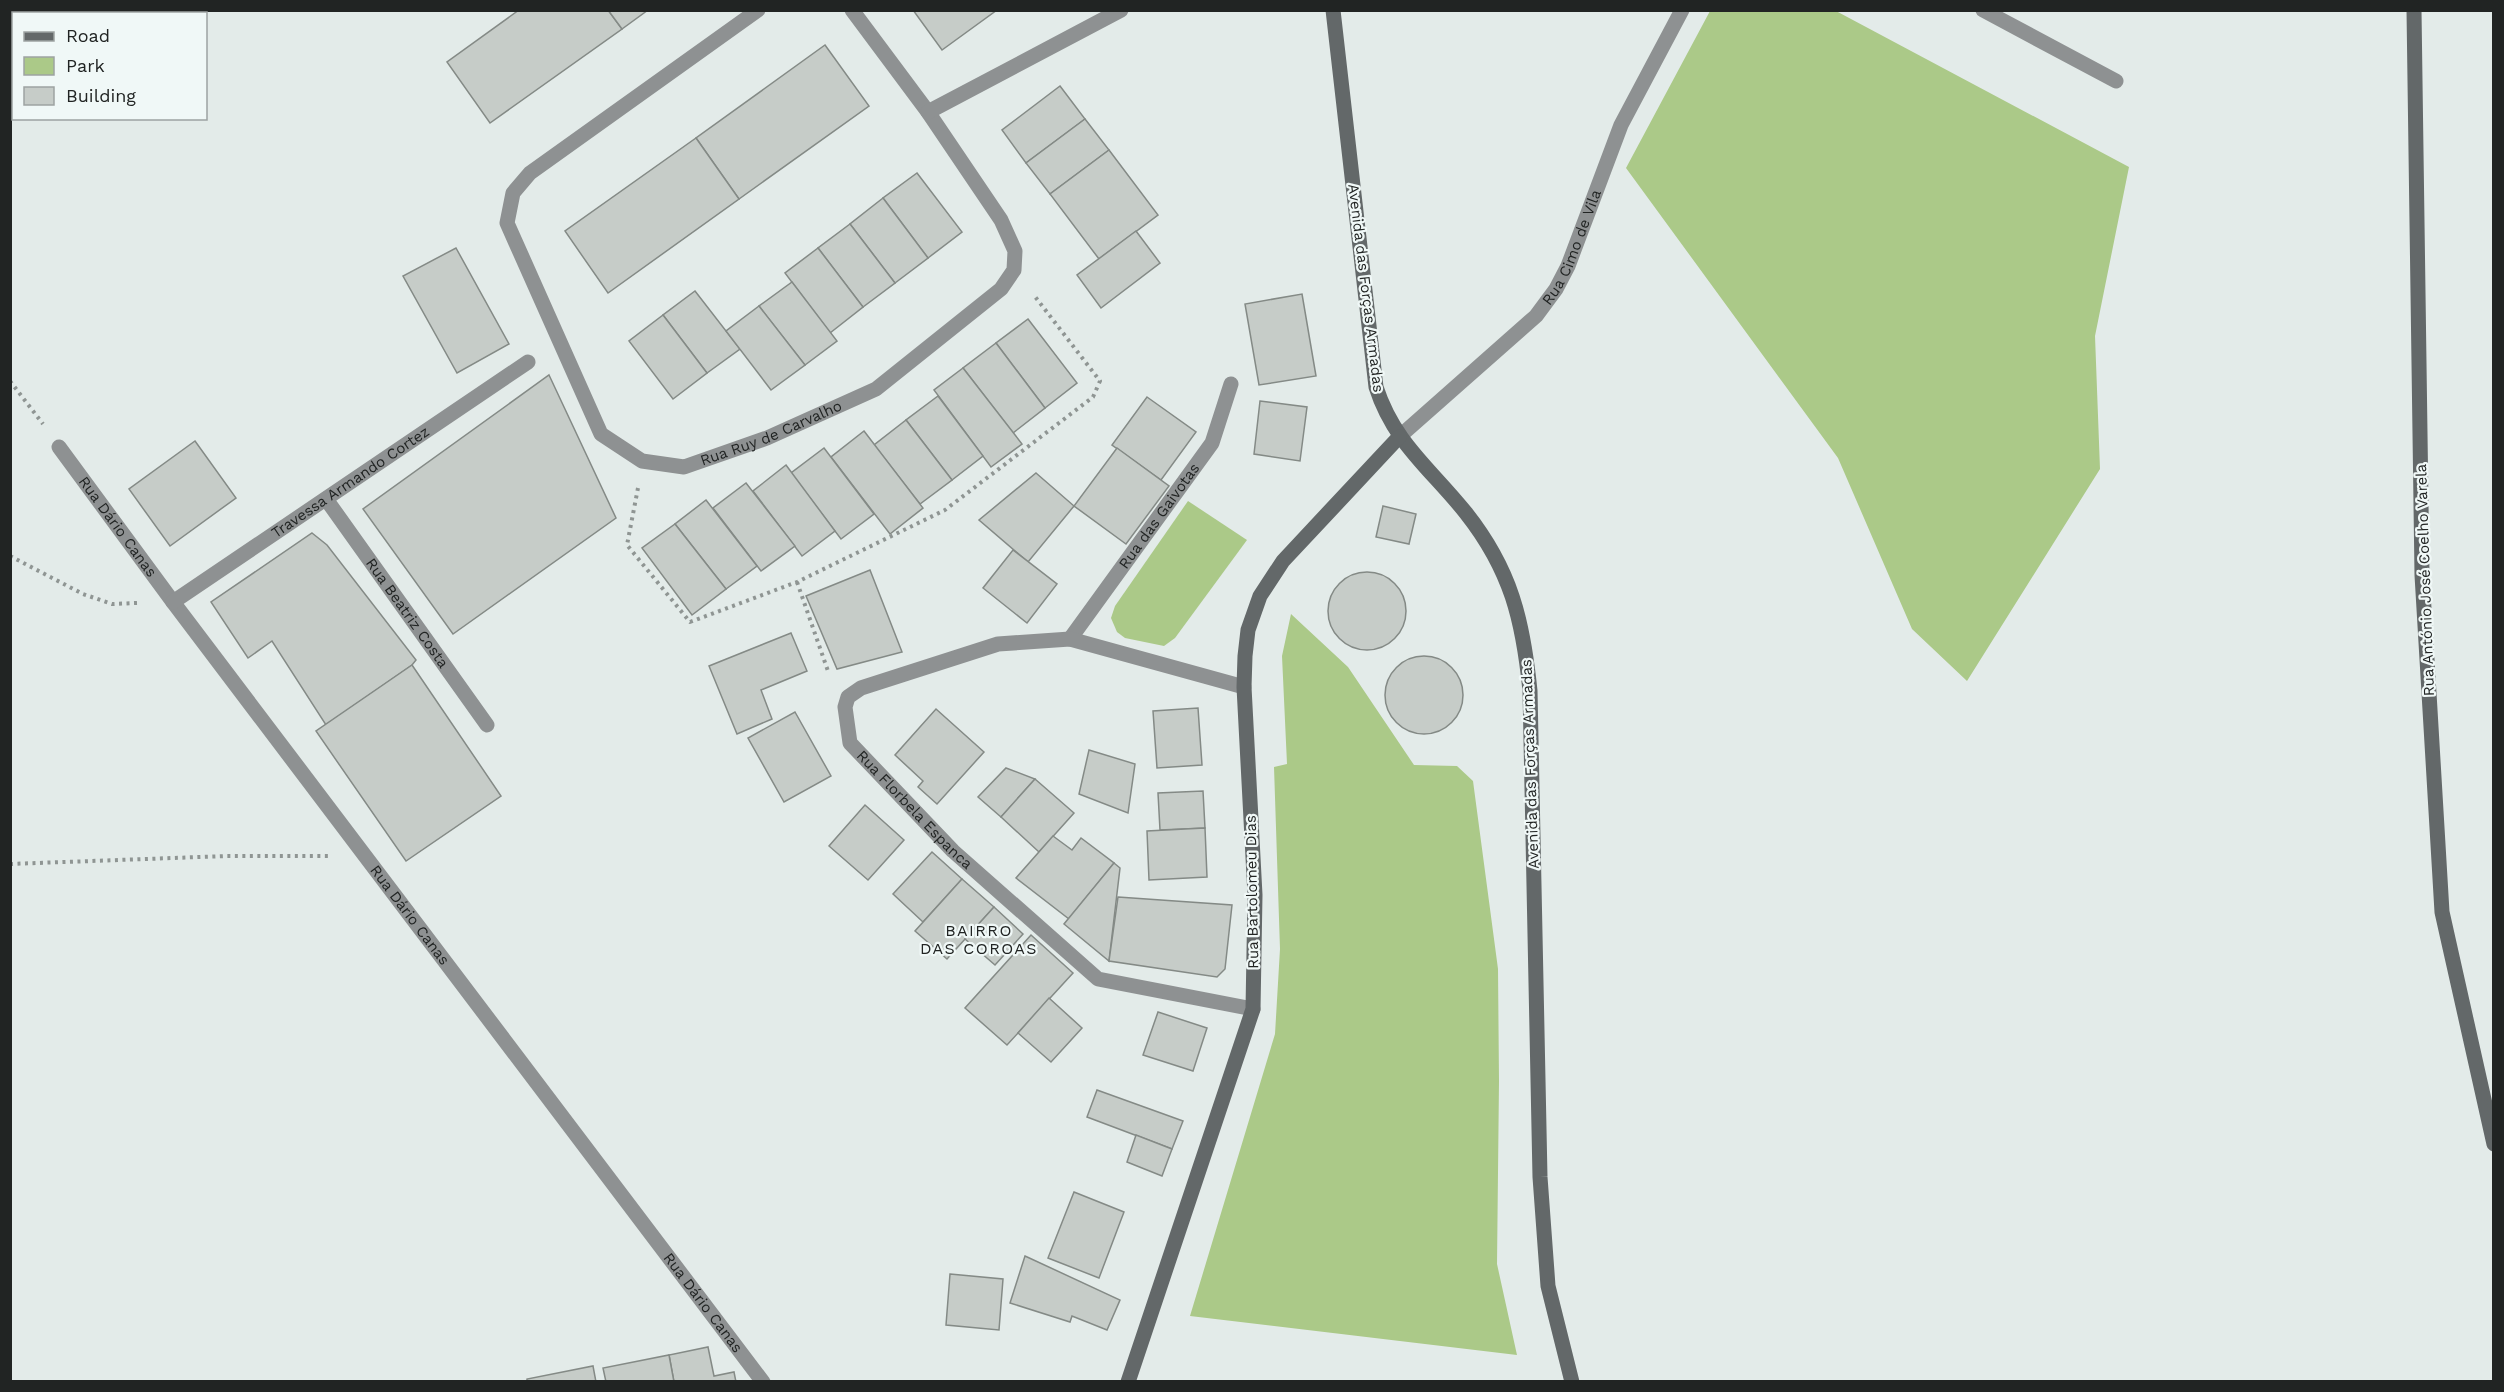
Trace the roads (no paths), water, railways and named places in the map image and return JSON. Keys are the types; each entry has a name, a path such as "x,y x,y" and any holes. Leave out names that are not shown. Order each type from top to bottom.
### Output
{"street":[{"name":"Rua Ruy de Carvalho","path":"758,10 530,172 513,193 507,223 601,434 642,461 684,467 767,438 876,389 1001,289 1014,270 1016,251 1001,220 928,112"},
{"path":"852,10 928,112 1121,10"},
{"name":"Avenida das Forças Armadas","path":"1333,10 1372,364 1383,408 1399,437 1466,513 1494,552 1509,584 1527,654 1530,702 1539,1177 1548,1286 1572,1382"},
{"name":"Rua Cimo de Vila","path":"1399,437 1536,316 1556,289 1568,266 1621,125 1682,10"},
{"path":"1983,10 2116,81"},
{"name":"Rua António José Coelho Varela","path":"2414,10 2422,574 2442,912 2493,1144"},
{"name":"Travessa Armando Cortez","path":"174,602 528,362"},
{"name":"Rua das Gaivotas","path":"1070,639 1212,442 1231,384"},
{"name":"Rua Bartolomeu Dias","path":"1128,1382 1253,1009 1255,895 1244,687 1248,630 1260,596 1282,561 1399,437"},
{"name":"Rua Dário Canas","path":"59,447 763,1382"},
{"name":"Rua Beatriz Costa","path":"326,499 487,725"},
{"path":"1070,639 1244,687"},
{"name":"Rua Florbela Espanca","path":"1070,639 998,644 861,688 848,697 845,707 850,743 953,851 1098,979 1253,1009"}],"district":[{"name":"BAIRRO DAS COROAS","path":"979,939"}]}
